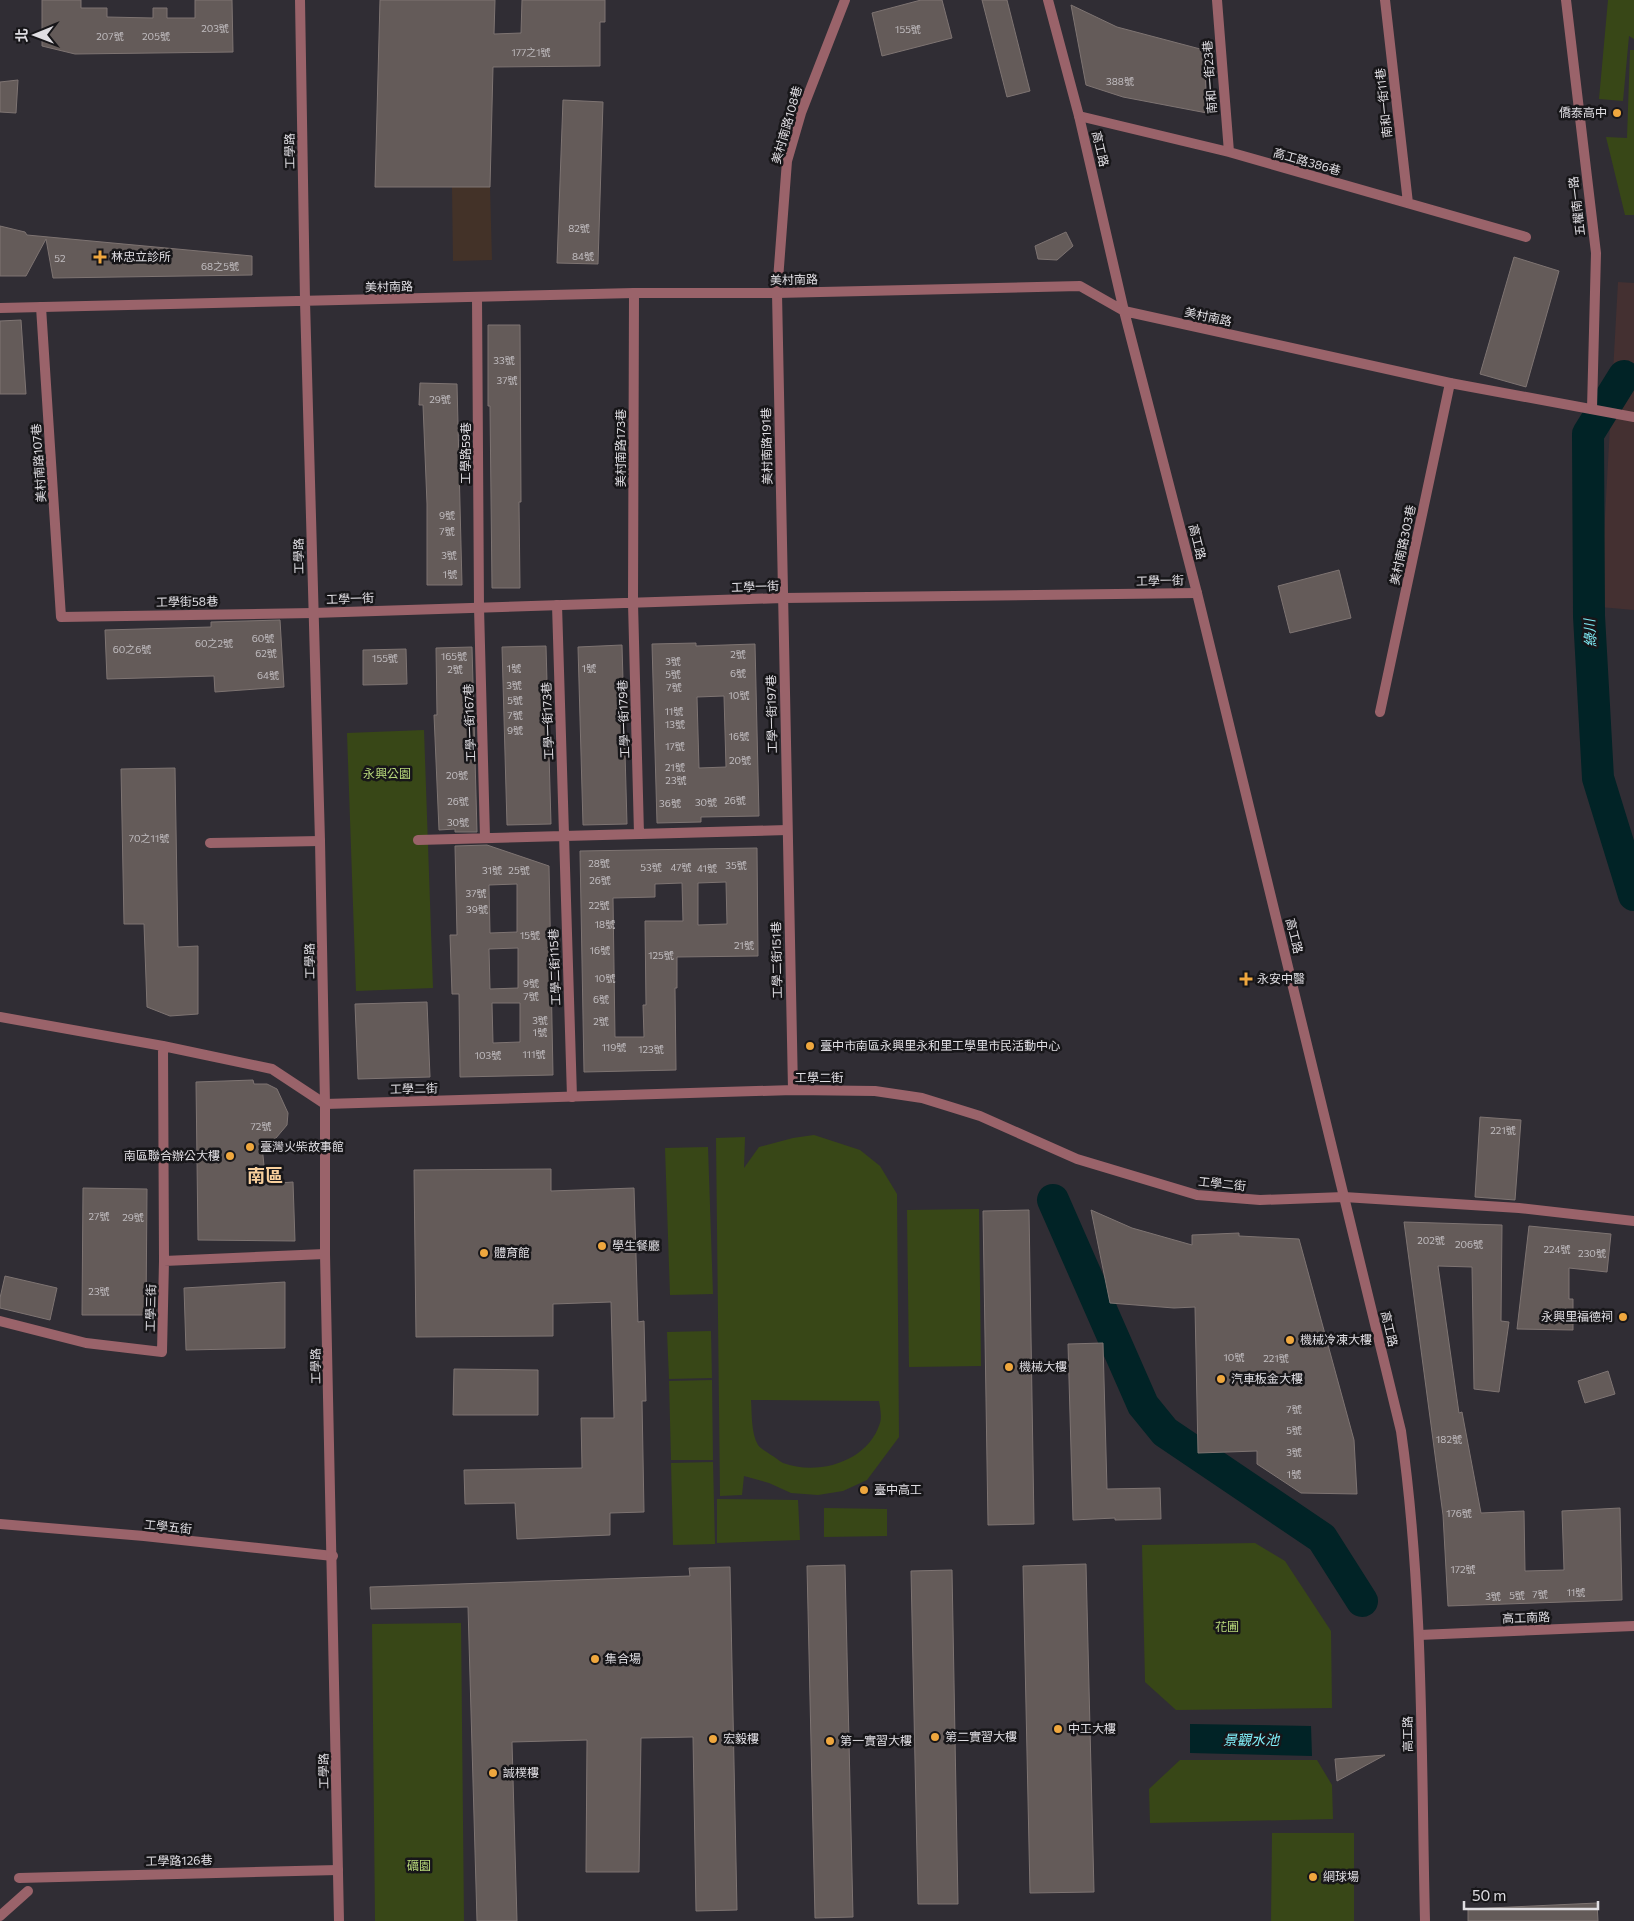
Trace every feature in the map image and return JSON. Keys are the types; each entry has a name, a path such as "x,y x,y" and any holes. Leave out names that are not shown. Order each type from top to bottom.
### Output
{"street":[{"name":"工學路","path":"300,0 305,301 320,841 325,1104 325,1254 340,1921"},
{"name":"美村南路108巷","path":"777,293 787,161 801,113 845,0"},
{"name":"高工路","path":"1048,0 1079,116 1124,311 1197,593 1401,1431 1419,1634 1424,1921"},
{"name":"南和一街23巷","path":"1217,0 1229,152"},
{"name":"南和一街11巷","path":"1385,0 1408,203"},
{"name":"五權南一路","path":"1566,0 1596,253 1592,409"},
{"name":"高工路386巷","path":"1079,116 1229,152 1526,237"},
{"name":"美村南路","path":"0,308 477,298 634,292 777,293 1080,286 1124,311 1450,383 1629,416"},
{"name":"美村南路173巷","path":"633,603 634,292"},
{"name":"美村南路191巷","path":"777,293 783,598"},
{"name":"工學路59巷","path":"477,298 479,608"},
{"name":"美村南路107巷","path":"41,307 61,617"},
{"name":"美村南路303巷","path":"1380,712 1450,383"},
{"name":"工學一街","path":"313,612 783,598 1197,593"},
{"name":"工學一街197巷","path":"783,598 787,830"},
{"name":"工學一街179巷","path":"633,603 640,834"},
{"name":"工學一街173巷","path":"557,605 564,836"},
{"name":"工學一街167巷","path":"479,608 486,838"},
{"name":"工學街58巷","path":"61,617 313,612"},
{"path":"418,840 787,830"},
{"name":"工學二街151巷","path":"787,830 793,1090"},
{"name":"工學二街115巷","path":"564,836 572,1097"},
{"path":"210,843 320,841"},
{"path":"0,1018 163,1046 272,1068 325,1104"},
{"path":"163,1046 164,1261 325,1254"},
{"name":"工學二街","path":"325,1104 793,1090 875,1091 922,1098 980,1116 1077,1159 1197,1195 1260,1200 1344,1197 1519,1208 1634,1221"},
{"name":"工學三街","path":"0,1321 86,1343 162,1352 164,1261"},
{"name":"工學五街","path":"0,1524 144,1536 333,1556"},
{"name":"高工南路","path":"1419,1634 1634,1626"},
{"name":"工學路126巷","path":"19,1878 338,1870"},
{"path":"0,1916 28,1891"}],"shaded area":[{"path":"452,187 490,187 492,260 453,261"},
{"path":"1618,282 1634,283 1634,610 1600,607"}],"green space":[{"path":"1608,0 1634,0 1634,39 1629,36 1623,101 1599,99"},
{"path":"1630,50 1634,50 1634,215 1625,215 1606,137 1627,138"},
{"name":"永興公園","path":"424,730 433,988 356,991 347,733"},
{"path":"814,1135 860,1150 880,1166 897,1194 899,1437 867,1480 843,1491 818,1495 791,1493 769,1483 744,1476 742,1495 720,1496 716,1138 745,1137 744,1168 759,1147 793,1138","holes":["751,1400 879,1401 881,1421 874,1436 865,1448 853,1456 826,1466 811,1468 783,1463 759,1446 754,1435"]},
{"path":"708,1147 713,1294 670,1295 665,1148"},
{"path":"979,1209 981,1366 909,1367 907,1210"},
{"path":"711,1331 712,1378 669,1379 667,1332"},
{"path":"712,1380 713,1460 671,1460 669,1381"},
{"path":"713,1462 715,1544 673,1545 671,1463"},
{"path":"717,1499 798,1500 800,1540 717,1543"},
{"path":"824,1508 887,1509 887,1536 824,1537"},
{"name":"花圃","path":"1255,1543 1285,1561 1331,1631 1332,1708 1176,1710 1145,1682 1142,1545"},
{"name":"礪園","path":"461,1623 464,1921 375,1921 372,1624"},
{"path":"1180,1760 1317,1760 1332,1785 1333,1819 1150,1823 1149,1789"},
{"name":"網球場","path":"1272,1833 1354,1833 1354,1921 1271,1921"}],"water":[{"name":"景觀水池","path":"1190,1724 1311,1726 1312,1756 1190,1753"}],"building":[{"path":"42,0 81,0 81,8 107,8 107,17 153,18 153,8 167,8 167,18 195,18 195,0 232,0 233,52 75,54 42,46"},
{"path":"380,0 495,0 494,34 521,33 522,0 605,0 605,22 600,22 600,66 493,67 490,187 375,187"},
{"path":"921,0 942,0 952,38 882,56 872,13"},
{"path":"982,0 1007,0 1030,91 1007,97"},
{"path":"1071,5 1117,27 1204,50 1207,113 1123,97 1086,85"},
{"path":"18,80 16,113 0,112 0,82"},
{"path":"563,100 603,102 598,264 557,263"},
{"path":"0,226 25,232 27,235 252,256 252,275 53,278 46,239 26,276 0,276"},
{"path":"1066,232 1073,246 1057,260 1038,259 1035,246"},
{"path":"1514,257 1559,271 1526,387 1480,374"},
{"path":"21,320 26,394 0,394 0,321"},
{"path":"488,325 520,325 520,588 492,588"},
{"path":"420,383 457,384 462,585 427,585 427,504 423,405 419,405"},
{"path":"1339,570 1351,618 1290,633 1278,586"},
{"path":"280,620 284,687 215,692 214,676 107,679 105,630 211,627 211,622"},
{"path":"696,643 696,646 755,644 759,816 701,817 701,822 657,823 652,644","holes":["724,696 726,767 699,768 697,697"]},
{"path":"622,645 627,824 583,825 578,647"},
{"path":"546,646 551,824 507,825 502,647"},
{"path":"472,647 477,832 455,832 455,829 439,830 434,715 437,715 436,648"},
{"path":"406,649 407,684 363,685 363,650"},
{"path":"175,768 178,947 198,946 198,1014 170,1016 147,1007 144,924 124,924 121,769"},
{"path":"487,845 549,866 553,1075 460,1077 459,994 452,994 450,935 457,935 455,846","holes":["517,884 517,932 490,933 489,885","518,948 518,988 490,989 489,949","492,1003 520,1003 520,1042 493,1043"]},
{"path":"757,848 758,956 677,957 677,988 675,988 676,1070 584,1072 580,851","holes":["726,882 727,924 698,925 698,883","682,883 683,921 645,921 646,1005 643,1005 644,1037 615,1037 613,898 655,897 655,884"]},
{"path":"427,1002 430,1077 358,1079 355,1004"},
{"name":"南區聯合辦公大樓","path":"253,1080 254,1084 267,1084 277,1089 288,1113 287,1125 276,1138 262,1145 264,1166 279,1167 279,1183 293,1182 295,1241 198,1240 196,1082"},
{"path":"1480,1117 1521,1120 1515,1200 1475,1197"},
{"path":"551,1169 551,1191 634,1188 638,1322 644,1321 646,1401 642,1401 644,1512 610,1513 610,1535 517,1539 515,1503 465,1504 464,1470 582,1468 581,1418 614,1418 611,1302 553,1304 553,1336 416,1337 414,1170"},
{"path":"83,1188 147,1189 146,1315 82,1315"},
{"name":"機械大樓","path":"1029,1210 1034,1524 988,1525 983,1211"},
{"path":"1091,1210 1132,1228 1192,1245 1192,1235 1239,1233 1239,1236 1299,1239 1354,1440 1357,1494 1301,1493 1257,1464 1257,1451 1198,1453 1195,1307 1174,1308 1110,1303"},
{"path":"1404,1222 1502,1225 1501,1321 1509,1322 1499,1392 1474,1389 1472,1267 1438,1266 1459,1413 1462,1412 1481,1513 1524,1511 1525,1571 1564,1570 1562,1511 1620,1508 1622,1600 1448,1606 1443,1515"},
{"path":"1529,1226 1611,1234 1607,1272 1569,1268 1569,1299 1573,1299 1573,1330 1517,1329"},
{"path":"5,1276 57,1288 50,1320 0,1308 0,1298"},
{"path":"285,1282 285,1348 186,1350 184,1288"},
{"path":"1103,1343 1107,1489 1160,1488 1161,1519 1115,1520 1115,1518 1073,1520 1068,1344"},
{"path":"454,1369 538,1370 538,1415 453,1415"},
{"path":"1608,1371 1615,1394 1585,1403 1578,1381"},
{"name":"中工大樓","path":"1086,1564 1094,1892 1030,1893 1023,1566"},
{"name":"第一實習大樓","path":"845,1565 853,1917 815,1918 807,1566"},
{"path":"730,1567 737,1910 696,1911 693,1737 641,1738 639,1872 586,1872 587,1740 512,1742 517,1921 477,1921 468,1607 371,1609 370,1587 690,1576 689,1568"},
{"name":"第二實習大樓","path":"952,1570 958,1904 918,1904 911,1571"},
{"path":"1385,1755 1337,1781 1335,1759"},
{"path":"1597,1903 1598,1921 1468,1921 1468,1909"}],"waterway":[{"name":"綠川","path":"1624,376 1588,434 1589,616 1598,778 1634,895"},
{"path":"1053,1200 1143,1405 1165,1432 1322,1538 1362,1601"}],"place":[{"name":"僑泰高中","path":"1617,113"},
{"name":"林忠立診所","path":"100,257"},
{"name":"永安中醫","path":"1246,979"},
{"name":"臺中市南區永興里永和里工學里市民活動中心","path":"810,1046"},
{"name":"臺灣火柴故事館","path":"250,1147"},
{"name":"南區聯合辦公大樓","path":"230,1156"},
{"name":"學生餐廳","path":"602,1246"},
{"name":"體育館","path":"484,1253"},
{"name":"永興里福德祠","path":"1623,1317"},
{"name":"機械冷凍大樓","path":"1290,1340"},
{"name":"機械大樓","path":"1009,1367"},
{"name":"汽車板金大樓","path":"1221,1379"},
{"name":"臺中高工","path":"864,1490"},
{"name":"集合場","path":"595,1659"},
{"name":"中工大樓","path":"1058,1729"},
{"name":"第二實習大樓","path":"935,1737"},
{"name":"宏毅樓","path":"713,1739"},
{"name":"第一實習大樓","path":"830,1741"},
{"name":"誠樸樓","path":"493,1773"},
{"name":"網球場","path":"1313,1877"}],"district":[{"name":"南區","path":"265,1176"}]}
